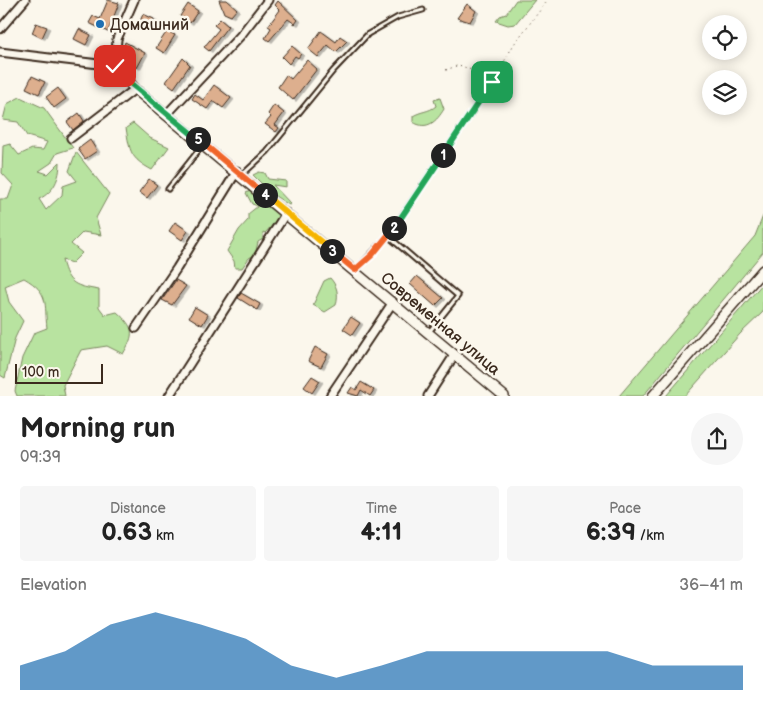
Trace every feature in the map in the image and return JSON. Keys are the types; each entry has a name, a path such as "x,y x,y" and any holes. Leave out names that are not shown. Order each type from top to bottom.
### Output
{"street":[{"path":"0,29 25,0"},
{"path":"0,52 115,66 117,39 134,0"},
{"path":"168,114 241,35 268,0"},
{"name":"Современная улица","path":"115,66 135,89 239,173 504,396"},
{"path":"70,138 135,89"},
{"path":"136,328 239,173"},
{"path":"170,396 286,213"},
{"path":"653,396 763,270"},
{"path":"330,396 393,302"},
{"path":"428,396 455,354"}],"lane":[{"path":"239,173 267,152 333,71 368,34 398,17 423,10"},
{"path":"355,270 388,236 492,82 478,73"},
{"path":"168,189 204,144"},
{"path":"388,236 458,296 429,332"}],"path":[{"path":"492,82 514,44 548,0"},
{"path":"446,70 459,65 478,73"}],"green space":[{"path":"516,0 535,0 515,24 508,25 496,21 500,16 506,14"},
{"path":"20,97 44,108 73,148 57,153 51,163 39,171 48,174 60,162 59,174 55,184 49,193 39,199 46,210 62,195 63,186 77,181 69,171 76,152 109,194 96,218 101,235 83,232 71,244 82,253 72,263 62,260 70,279 84,287 99,290 99,307 105,315 117,312 127,322 131,332 130,341 123,354 107,346 81,350 63,385 65,396 17,396 15,391 22,358 34,333 47,328 42,294 32,283 24,278 5,286 9,302 23,321 15,338 5,378 0,375 0,199 8,199 13,185 2,173 3,146 10,144 19,155 32,149 43,150 47,142 27,136 18,122 3,120 7,104"},
{"path":"440,98 444,109 435,121 427,125 418,125 413,122 413,116 436,106 434,100"},
{"path":"133,123 150,138 169,147 152,170 139,162 132,154 126,128"},
{"path":"259,172 265,173 268,179 286,181 286,187 273,185 291,204 289,205 272,194 253,175"},
{"path":"252,190 280,217 265,233 263,232 263,239 258,242 255,255 249,258 242,268 235,268 234,261 227,251 239,230 248,220 248,214 258,206 252,204 246,193"},
{"path":"763,216 763,252 643,396 619,396 755,236"},
{"path":"330,278 337,290 337,301 336,305 325,312 313,305 324,281"},
{"path":"763,283 763,312 740,334 685,396 666,396"}],"building":[{"path":"108,0 119,3 108,32 89,23 93,16 100,19"},
{"path":"219,0 227,0 237,9 231,16 224,13"},
{"path":"278,1 298,20 295,24 288,19 269,41 265,38 271,28 268,26 280,10 275,5"},
{"path":"188,4 198,11 190,23 180,16"},
{"path":"467,4 476,11 470,22 457,18"},
{"path":"143,14 154,19 150,29 139,24"},
{"path":"220,19 228,26 209,51 204,47 219,29 214,25"},
{"path":"36,23 47,27 42,38 32,33"},
{"path":"79,29 91,35 86,45 74,39"},
{"path":"167,31 175,35 164,53 156,48"},
{"path":"321,31 336,42 340,36 347,41 336,52 328,45 318,57 308,49"},
{"path":"125,42 145,53 137,68 121,57"},
{"path":"292,46 301,54 298,58 295,56 289,64 282,57"},
{"path":"183,58 190,65 174,88 166,82"},
{"path":"307,60 317,69 293,100 278,87 286,75 291,79"},
{"path":"32,76 45,82 39,94 26,88"},
{"path":"214,85 231,98 223,108 213,101 207,109 192,99 195,94 203,100"},
{"path":"58,88 66,99 54,108 46,97"},
{"path":"274,105 284,113 275,125 279,128 276,132 265,124 271,117 268,114"},
{"path":"79,113 84,121 73,130 67,122"},
{"path":"90,140 97,151 85,159 78,149"},
{"path":"149,179 157,185 147,198 139,192"},
{"path":"175,222 188,231 182,240 169,231"},
{"path":"417,276 443,298 435,306 410,284"},
{"path":"176,280 186,286 172,305 162,300"},
{"path":"241,293 260,304 257,310 238,298"},
{"path":"195,307 208,315 202,325 189,317"},
{"path":"351,317 360,323 352,335 343,329"},
{"path":"315,347 328,354 321,367 308,361"},
{"path":"312,376 320,381 312,393 304,387"},
{"path":"361,382 374,390 370,396 361,390 358,396 348,393 352,387 356,390"}],"place":[{"name":"Домашний","path":"100,24"}],"route":[{"path":"115,66 135,89 168,114 355,270 372,255 388,236 492,82"}]}
